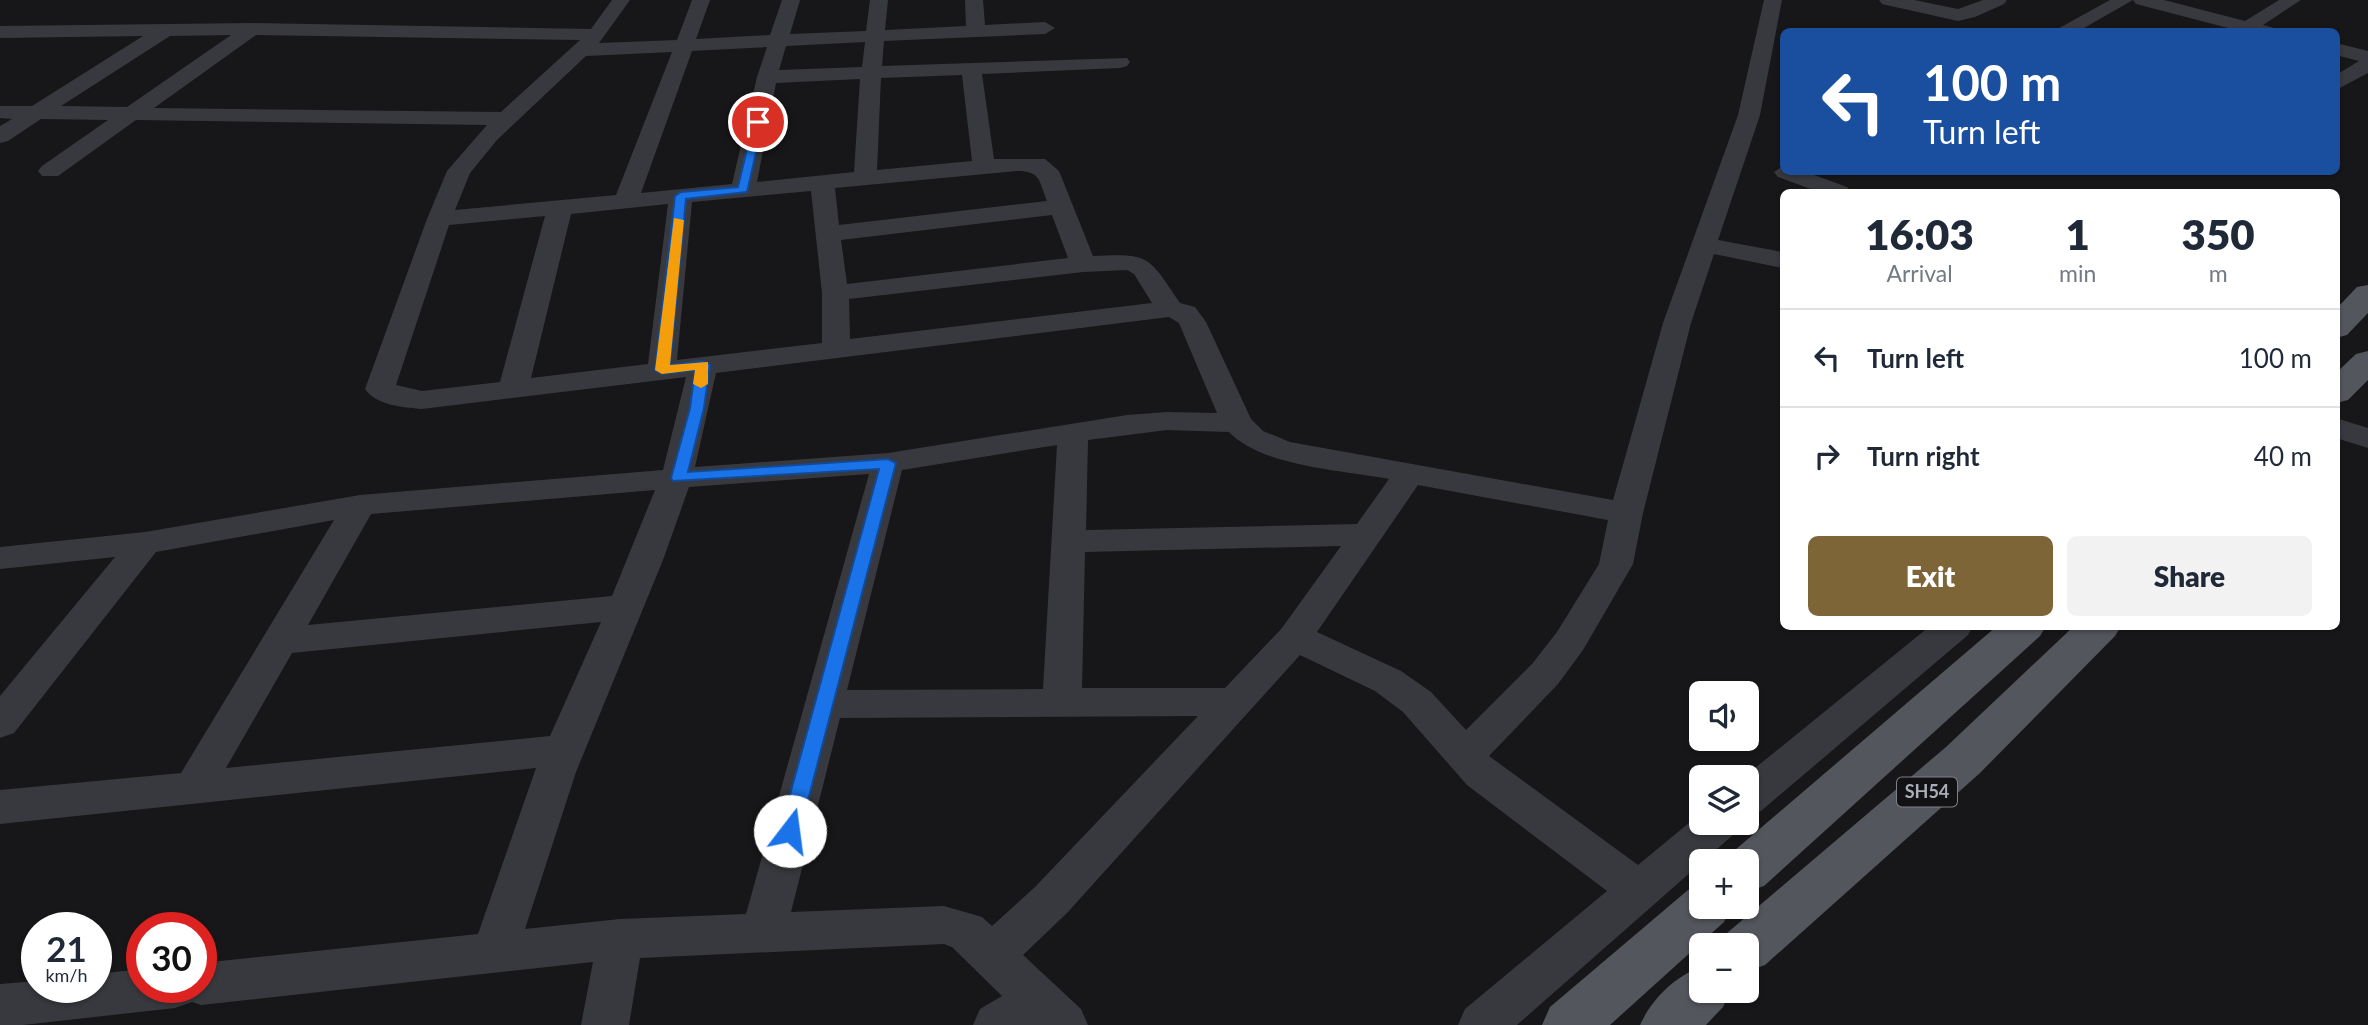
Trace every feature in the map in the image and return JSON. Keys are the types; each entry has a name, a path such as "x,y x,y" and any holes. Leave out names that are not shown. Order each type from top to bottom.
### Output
{"main road":[{"path":"2340,324 2368,294"},
{"path":"2340,388 2368,361"},
{"name":"SH54","path":"1759,860 2020,630"},
{"name":"SH54","path":"1759,938 1963,760 2097,630"},
{"path":"1570,1025 1691,919"},
{"path":"1668,1025 1691,1003"}],"street":[{"path":"621,0 589,43 507,119 460,171 439,219 380,389 398,397 422,400 1170,309 1185,313 1192,322 1237,424 1252,438 1283,450 1626,513"},
{"path":"626,201 701,0"},
{"path":"743,190 767,77 791,0"},
{"path":"864,178 879,0"},
{"path":"974,0 976,31"},
{"path":"1465,756 1545,674 1570,641 1616,564 1626,513 1677,323 1704,245 1767,164 1749,115 1773,0"},
{"path":"1888,0 1958,15 1998,0"},
{"path":"2069,28 2123,0"},
{"path":"2141,0 2240,28"},
{"path":"2246,28 2292,0"},
{"path":"0,32 252,29 682,45 1045,28"},
{"path":"0,136 167,29"},
{"path":"50,171 252,29"},
{"path":"2340,50 2368,57"},
{"path":"767,77 1120,62"},
{"path":"2340,82 2368,64"},
{"path":"971,69 984,167"},
{"path":"0,112 507,119"},
{"path":"439,219 1037,164 1047,171 1083,264"},
{"path":"1795,175 1831,189"},
{"path":"822,183 835,293 836,349"},
{"path":"662,370 681,196"},
{"path":"513,389 560,207"},
{"path":"828,233 1060,207"},
{"path":"1704,245 1780,259"},
{"path":"835,293 1083,264 1132,262 1144,269 1170,309"},
{"path":"494,953 564,750 678,478 697,408 703,365"},
{"path":"0,558 145,543 360,505 888,463 1127,424 1167,421 1237,424"},
{"path":"2340,428 2368,439"},
{"path":"1062,703 1073,433"},
{"path":"763,933 888,463"},
{"path":"992,955 1051,900 1294,637 1410,473"},
{"path":"193,788 360,505"},
{"path":"1069,541 1367,535"},
{"path":"0,723 145,543"},
{"path":"279,641 624,607"},
{"path":"1759,788 1950,630"},
{"path":"1294,637 1388,681 1417,702 1481,774 1640,891"},
{"path":"824,704 1234,702"},
{"path":"0,807 564,750"},
{"path":"1482,1025 1704,835"},
{"path":"217,982 620,939 944,925 966,931 1051,1012"},
{"path":"606,1025 620,939"},
{"path":"0,1006 126,992"},
{"path":"997,1025 1051,1012"}],"slow traffic":[{"path":"678,220 662,370 703,365 701,384"}],"route":[{"path":"758,122 743,190 681,196 662,370 703,365 697,408 678,478 888,463 790,831"}]}
